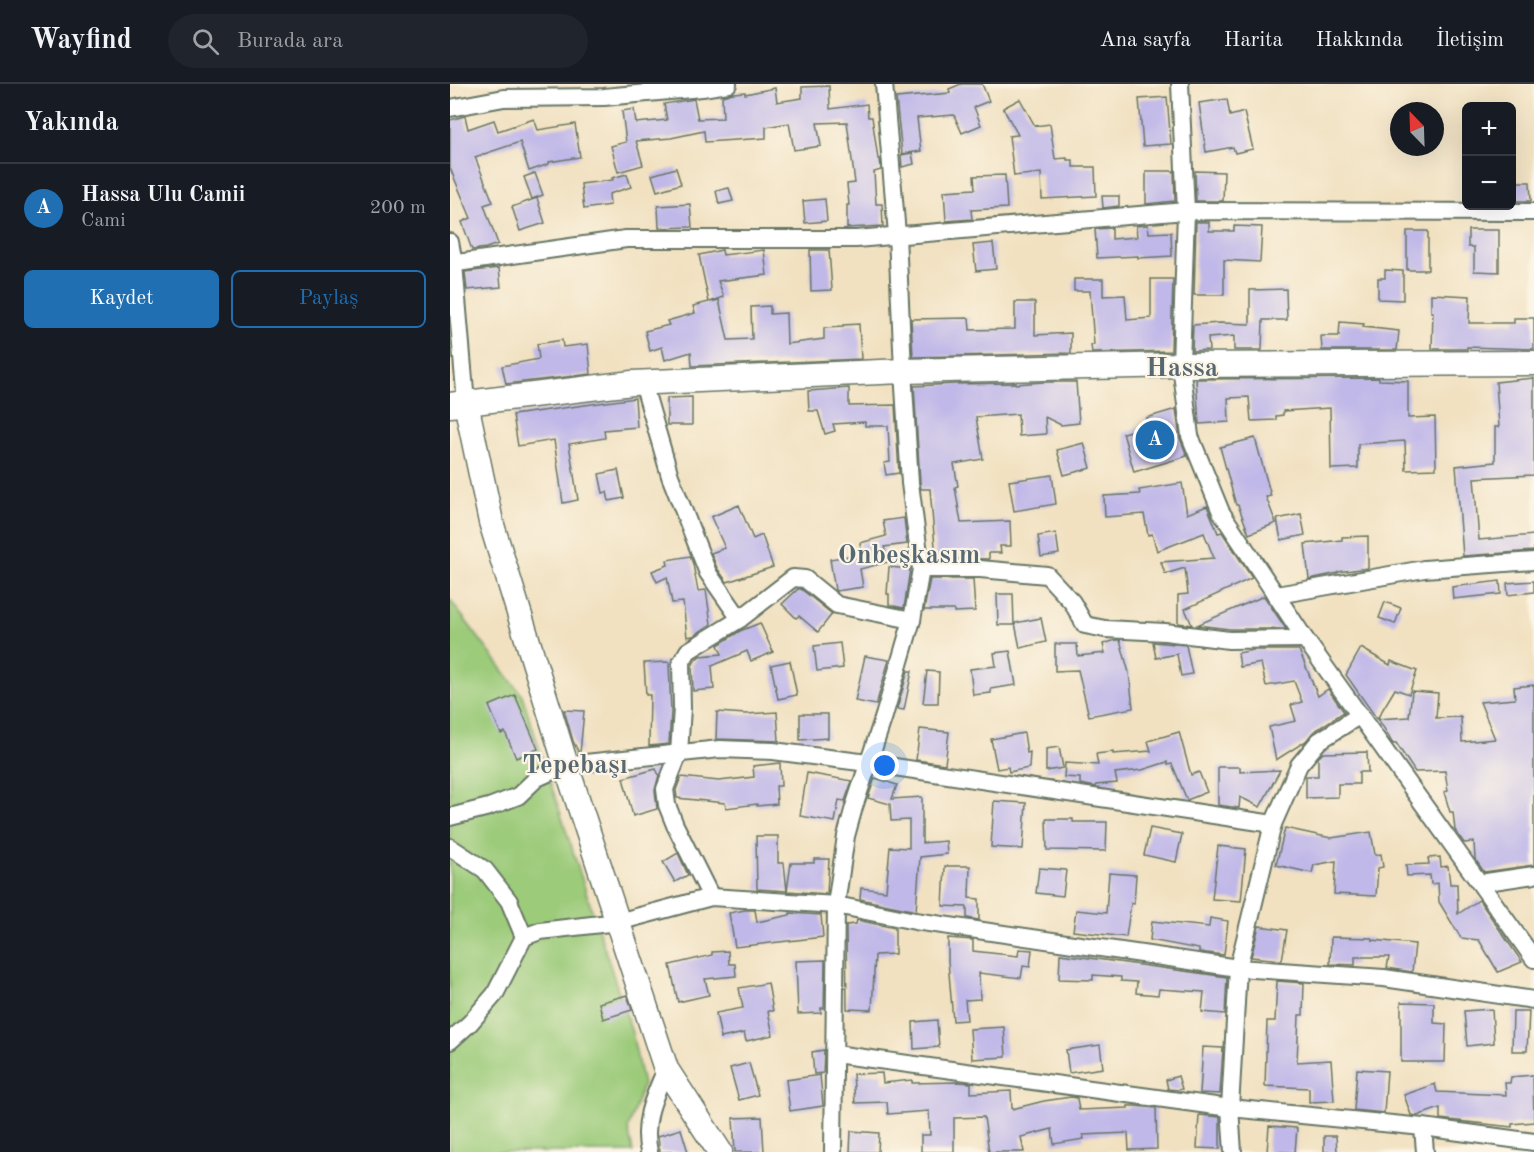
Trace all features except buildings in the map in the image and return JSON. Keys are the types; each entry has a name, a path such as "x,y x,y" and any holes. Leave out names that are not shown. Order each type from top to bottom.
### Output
{"street":[{"path":"450,108 504,98 604,97 728,84"},
{"path":"833,1152 836,905 846,836 912,620 921,569 910,483 897,234 884,84"},
{"path":"1180,84 1186,211 1181,364 1190,436 1221,512 1305,639 1534,959"},
{"path":"452,264 626,239 856,238 1186,211 1534,212"},
{"path":"450,242 458,404 491,522 566,765 666,1069 720,1152"},
{"path":"458,404 643,383 903,371 1181,364 1534,363"},
{"path":"643,383 670,476 708,573 740,619"},
{"path":"1277,595 1424,569 1534,561"},
{"path":"921,569 980,569 1047,575 1072,602 1085,625 1106,629 1165,632 1229,640 1305,639"},
{"path":"711,897 675,825 667,805 665,789 679,753 682,708 681,663 688,651 740,619 794,578 805,579 837,605 912,620"},
{"path":"1233,1152 1230,1108 1238,968 1273,824 1299,765 1319,741 1360,715"},
{"path":"450,817 489,807 518,796 537,777 566,765 720,748 773,751 868,763 1273,824"},
{"path":"450,847 485,870 509,901 524,937"},
{"path":"1480,883 1534,875"},
{"path":"450,1041 470,1023 495,994 524,937 540,931 618,922 711,897 836,905 915,921 1238,968 1384,978 1534,1000"},
{"path":"835,1054 1230,1108 1423,1127 1534,1142"},
{"path":"649,1152 646,1139 650,1107 666,1069"},
{"path":"1423,1127 1425,1152"}],"green space":[{"path":"450,600 522,695 632,1033 643,1085 628,1128 633,1152 450,1152"}],"place":[{"name":"Hassa Ulu Camii","path":"1155,440"}],"district":[{"name":"Hassa","path":"1182,368"},
{"name":"Onbeşkasım","path":"909,555"},
{"name":"Tepebaşı","path":"575,765"}]}
